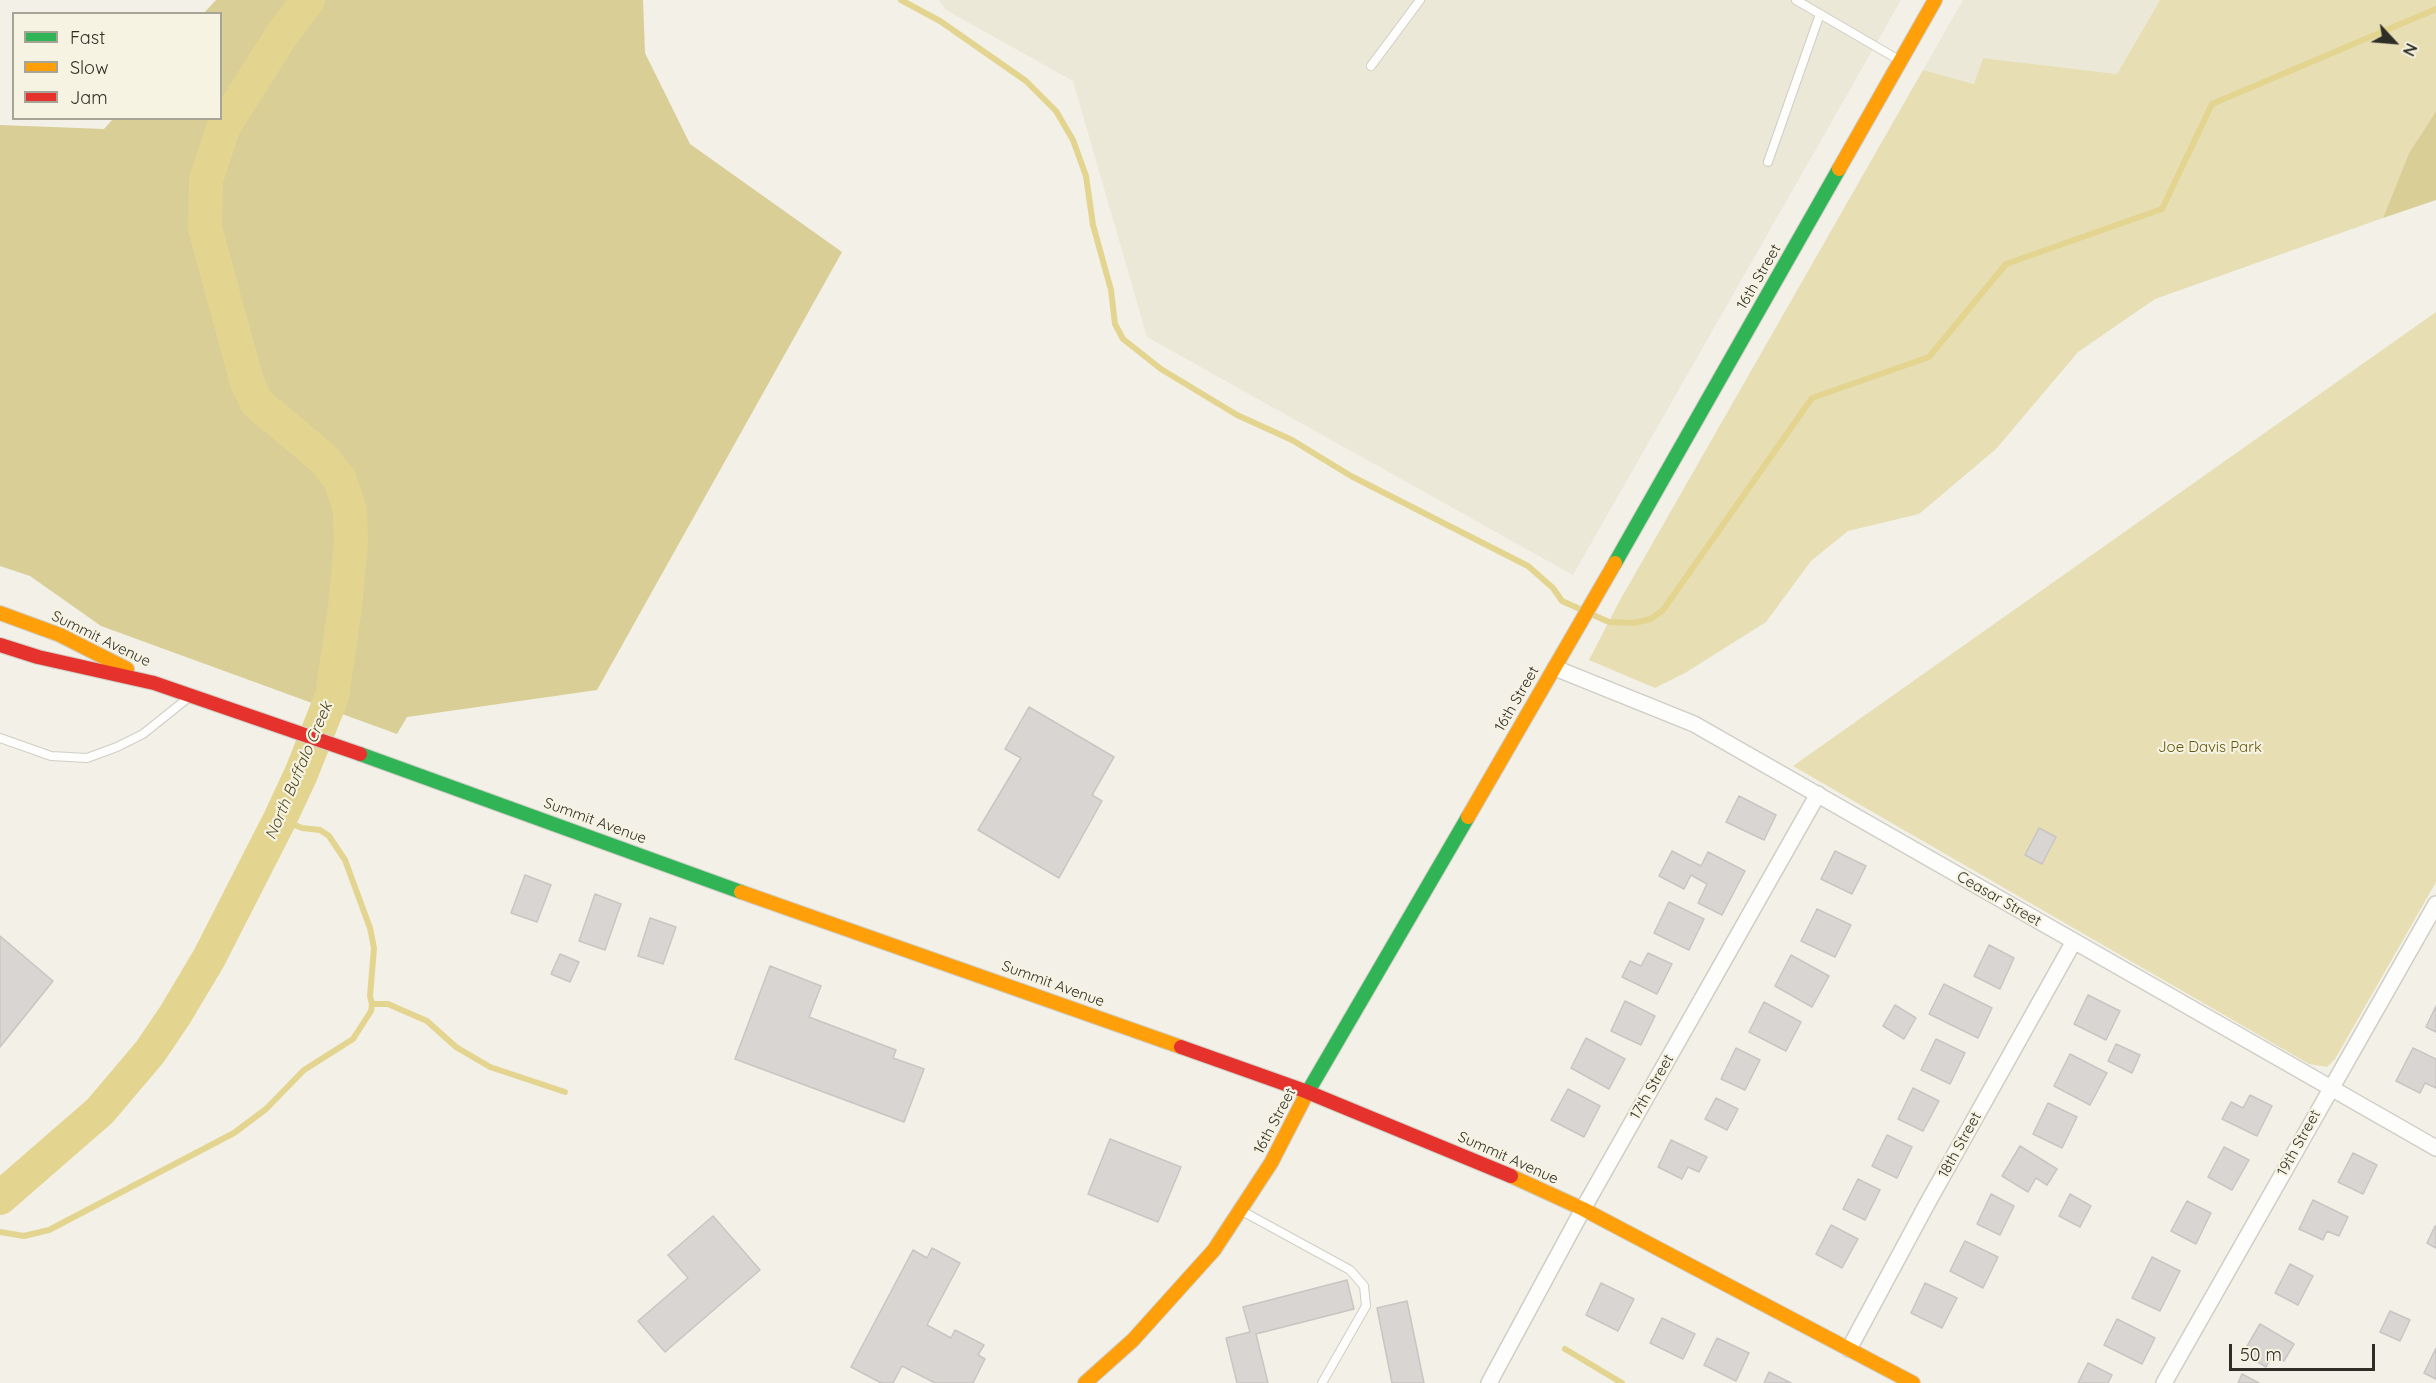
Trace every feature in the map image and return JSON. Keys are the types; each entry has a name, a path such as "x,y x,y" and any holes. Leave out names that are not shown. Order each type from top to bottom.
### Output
{"main road":[{"name":"16th Street","path":"1085,1383 1133,1340 1182,1288 1214,1250 1271,1163 1308,1092 1598,594 1935,0"},
{"name":"Summit Avenue","path":"0,613 60,635 154,683"},
{"name":"Summit Avenue","path":"0,645 38,657 154,683 278,724 1308,1092 1484,1164 1582,1209 1913,1383"}],"street":[{"name":"Ceasar Street","path":"1555,668 1694,724 2073,943 2436,1148"},
{"name":"17th Street","path":"1489,1383 1582,1209 1818,794"},
{"name":"19th Street","path":"2164,1383 2436,904"},
{"name":"18th Street","path":"1849,1349 2073,943"}],"lane":[{"path":"1371,66 1420,0"},
{"path":"1796,0 1900,60"},
{"path":"1768,162 1820,14"},
{"path":"0,738 51,756 87,758 143,734 191,695"},
{"path":"1241,1211 1350,1270 1364,1286 1366,1306 1322,1383"}],"shaded area":[{"path":"216,0 643,0 645,53 690,144 842,252 597,690 407,717 397,734 101,626 30,576 0,566 0,125 104,129 112,120 222,120 222,12 205,12"},
{"path":"939,0 1901,0 1573,575 1147,337 1073,81 946,10"},
{"path":"1963,0 2160,0 2117,74 1983,58 1974,84 1923,70"},
{"path":"2436,111 2436,200 2383,218 2409,153"}],"green space":[{"path":"2160,0 2436,0 2436,111 2409,153 2383,218 2155,299 2078,352 1996,449 1919,514 1848,531 1811,561 1766,622 1685,673 1655,688 1589,660 1619,602 1923,70 1974,84 1983,58 2117,74"},
{"name":"Joe Davis Park","path":"2436,312 2436,882 2335,1059 2327,1067 2309,1064 1793,766"}],"building":[{"path":"1029,707 1114,757 1092,795 1102,801 1059,878 978,830 1021,758 1005,749"},
{"path":"1739,796 1776,815 1764,840 1726,822"},
{"path":"2039,828 2056,837 2042,864 2025,855"},
{"path":"1672,851 1701,866 1708,852 1745,871 1722,915 1698,903 1707,884 1691,875 1684,889 1659,876"},
{"path":"1835,851 1866,866 1852,894 1821,879"},
{"path":"525,875 551,885 537,922 511,913"},
{"path":"595,894 621,904 605,950 579,941"},
{"path":"1669,902 1704,919 1689,950 1654,933"},
{"path":"1817,909 1851,925 1835,957 1801,941"},
{"path":"650,918 676,927 663,964 638,956"},
{"path":"0,936 53,981 0,1047"},
{"path":"1989,945 2014,958 2000,989 1974,976"},
{"path":"1648,953 1672,964 1657,994 1622,977 1630,961 1641,966"},
{"path":"560,954 579,962 570,982 551,974"},
{"path":"1791,955 1829,976 1812,1007 1775,986"},
{"path":"770,966 821,986 809,1017 896,1050 893,1058 924,1069 904,1122 735,1059"},
{"path":"1944,984 1992,1008 1978,1038 1929,1014"},
{"path":"2088,995 2120,1011 2106,1040 2074,1024"},
{"path":"1625,1001 1655,1016 1641,1045 1611,1031"},
{"path":"1764,1002 1801,1022 1786,1051 1749,1032"},
{"path":"1895,1005 1916,1018 1904,1039 1883,1026"},
{"path":"2436,1006 2436,1032 2426,1027"},
{"path":"1586,1038 1625,1059 1609,1089 1571,1068"},
{"path":"1936,1039 1965,1053 1950,1084 1921,1070"},
{"path":"2116,1044 2140,1055 2132,1073 2108,1061"},
{"path":"1736,1048 1760,1060 1745,1090 1721,1079"},
{"path":"2413,1048 2436,1059 2436,1088 2425,1083 2420,1093 2396,1081"},
{"path":"2070,1054 2107,1073 2090,1105 2054,1086"},
{"path":"1913,1088 1939,1101 1923,1131 1898,1119"},
{"path":"1568,1089 1600,1106 1584,1137 1551,1120"},
{"path":"2250,1095 2272,1106 2257,1136 2222,1119 2231,1102 2243,1108"},
{"path":"1716,1098 1738,1109 1727,1130 1705,1119"},
{"path":"2048,1103 2077,1117 2062,1148 2033,1134"},
{"path":"1887,1135 1912,1147 1897,1178 1872,1166"},
{"path":"1110,1139 1181,1167 1158,1222 1088,1194"},
{"path":"1671,1140 1707,1157 1699,1172 1688,1167 1682,1179 1658,1167"},
{"path":"2020,1146 2057,1169 2047,1185 2036,1178 2028,1192 2002,1176"},
{"path":"2224,1147 2249,1160 2232,1190 2208,1177"},
{"path":"2353,1153 2377,1165 2363,1194 2338,1182"},
{"path":"1858,1179 1880,1190 1865,1220 1843,1209"},
{"path":"1991,1194 2014,1206 2000,1235 1977,1224"},
{"path":"2070,1194 2091,1206 2080,1227 2059,1216"},
{"path":"2313,1200 2348,1217 2339,1236 2327,1231 2323,1240 2299,1229"},
{"path":"2187,1201 2211,1213 2196,1244 2171,1231"},
{"path":"713,1216 760,1270 665,1352 638,1321 688,1278 668,1255"},
{"path":"1831,1225 1858,1239 1842,1268 1816,1254"},
{"path":"2436,1226 2436,1248 2427,1243"},
{"path":"1965,1241 1998,1257 1983,1288 1950,1271"},
{"path":"932,1248 960,1263 927,1325 951,1338 955,1330 984,1345 978,1355 985,1359 973,1383 935,1383 902,1366 893,1383 881,1383 851,1367 913,1250 927,1258"},
{"path":"2152,1257 2180,1271 2160,1311 2132,1298"},
{"path":"2290,1264 2313,1276 2298,1305 2275,1293"},
{"path":"1347,1280 1354,1309 1256,1334 1268,1383 1237,1383 1226,1338 1250,1332 1243,1307"},
{"path":"1601,1283 1634,1299 1618,1331 1586,1315"},
{"path":"1925,1283 1957,1298 1942,1328 1911,1313"},
{"path":"1407,1301 1424,1383 1392,1383 1377,1308"},
{"path":"2390,1311 2410,1320 2400,1341 2380,1332"},
{"path":"1662,1318 1695,1334 1683,1359 1650,1343"},
{"path":"2117,1319 2155,1338 2142,1364 2104,1345"},
{"path":"2260,1324 2294,1344 2284,1361 2273,1354 2266,1367 2243,1353"},
{"path":"1717,1338 1749,1353 1736,1381 1704,1365"},
{"path":"2436,1348 2436,1379 2424,1373"},
{"path":"2088,1363 2112,1375 2108,1383 2078,1383"},
{"path":"1769,1372 1791,1383 1764,1383"},
{"path":"2242,1374 2259,1383 2238,1383"}],"waterway":[{"name":"North Buffalo Creek","path":"0,1198 100,1111 150,1052 175,1015 209,958 280,819 301,774 332,696 345,607 351,543 350,510 340,480 324,459 257,403 247,382 205,228 206,180 224,126 281,36 308,0"},
{"path":"901,0 940,21 1026,81 1056,111 1073,140 1086,176 1093,225 1111,290 1115,324 1123,339 1161,369 1237,415 1292,440 1351,476 1528,566 1553,588 1562,601 1609,622 1634,623 1651,619 1663,610 1812,398 1929,357 2006,264 2162,209 2212,104 2436,9"},
{"path":"0,1232 24,1236 49,1230 234,1133 266,1109 304,1070 353,1039 371,1011 374,948 370,928 345,860 329,836 320,830 302,828 280,819"},
{"path":"372,1004 388,1004 427,1021 456,1047 490,1067 565,1092"},
{"path":"1565,1349 1622,1383"}],"traffic: fast":[{"path":"1615,563 1839,169"},
{"path":"360,754 741,892"},
{"path":"1306,1095 1468,817"}],"traffic: slow":[{"path":"1839,169 1935,0"},
{"path":"1468,817 1615,563"},
{"path":"0,613 60,635 127,669"},
{"path":"741,892 1181,1047"},
{"path":"1085,1383 1133,1340 1214,1250 1271,1163 1306,1095"},
{"path":"1511,1176 1583,1209 1913,1383"}],"traffic: jam":[{"path":"0,645 38,657 154,683 360,754"},
{"path":"1181,1047 1305,1091 1511,1176"}]}
